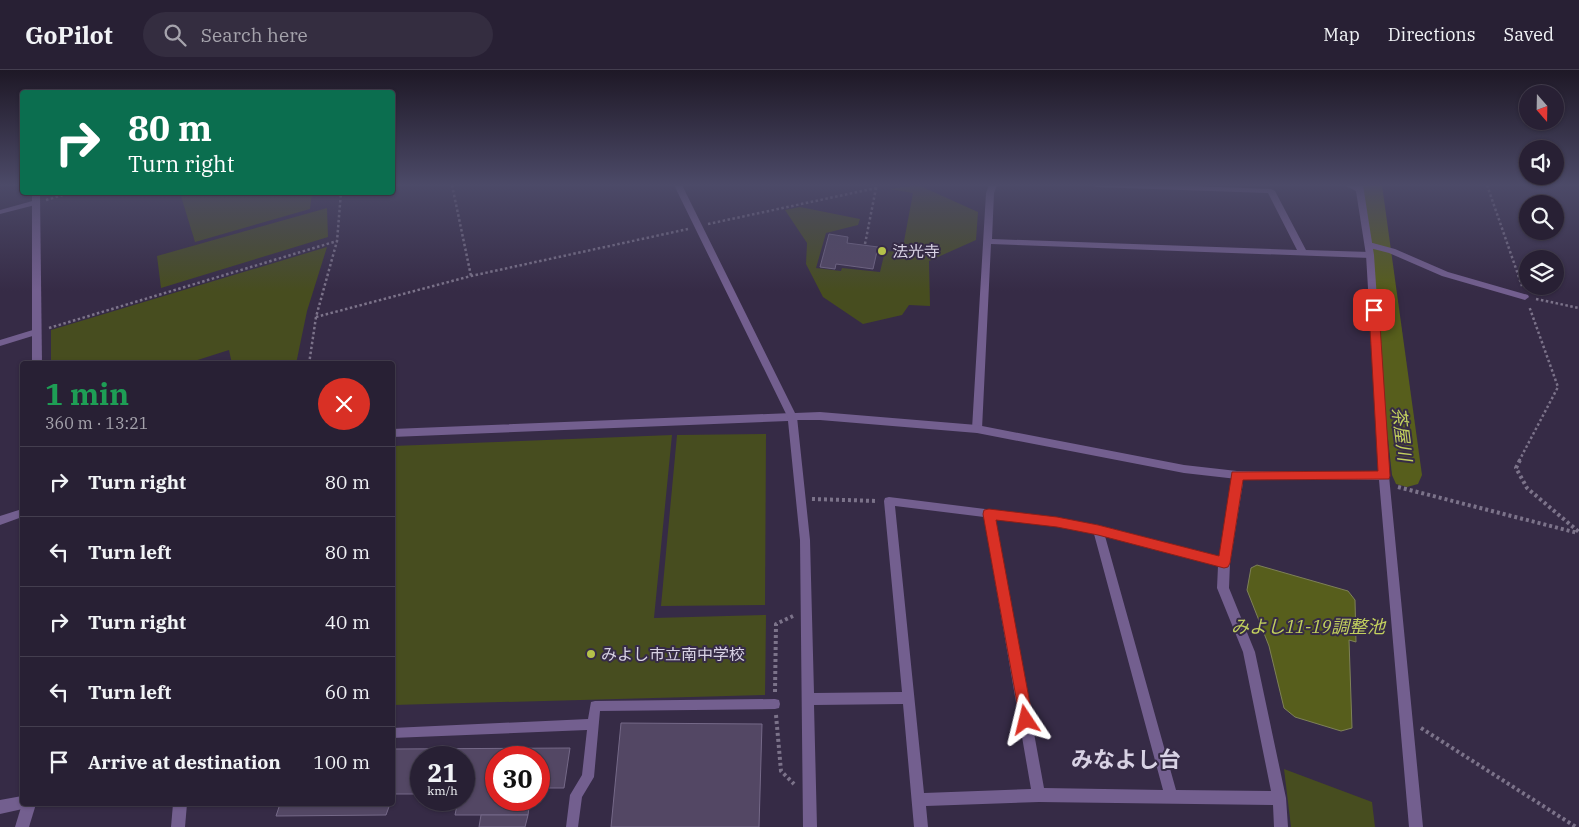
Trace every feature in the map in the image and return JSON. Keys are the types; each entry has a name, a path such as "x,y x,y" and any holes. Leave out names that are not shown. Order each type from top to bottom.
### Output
{"street":[{"path":"36,220 37,361"},
{"path":"694,220 792,417 805,540 810,827"},
{"path":"977,429 989,220"},
{"path":"1286,220 1303,253"},
{"path":"1366,220 1371,249 1385,480 1416,827"},
{"path":"988,241 1303,253 1387,249 1445,274 1525,297"},
{"path":"0,343 36,332"},
{"path":"395,433 820,416 977,429 1184,469 1236,475 1385,480"},
{"path":"1236,475 1238,483 1224,563 1223,588 1249,652 1278,798 1281,827"},
{"path":"921,827 888,501 1057,522 1098,530 1224,563"},
{"path":"0,522 20,514"},
{"path":"989,514 1039,795"},
{"path":"1098,530 1171,796"},
{"path":"808,699 907,698"},
{"path":"919,800 1039,795 1278,798"},
{"path":"0,807 20,803"},
{"path":"22,827 28,806"},
{"path":"178,827 180,806"}],"lane":[{"path":"572,827 576,795 588,777 595,706 775,704"},
{"path":"395,733 593,724"}],"path":[{"path":"309,361 316,317 337,241 339,220"},
{"path":"459,220 471,276"},
{"path":"316,317 471,276 727,220"},
{"path":"865,244 870,220"},
{"path":"1498,220 1558,387 1516,468 1527,488 1579,533"},
{"path":"36,332 337,241"},
{"path":"1525,297 1579,308"},
{"path":"1385,480 1579,533"},
{"path":"802,498 888,501"},
{"path":"793,616 776,624 775,704 781,771 796,786"},
{"path":"1406,719 1576,827"}],"shaded area":[{"path":"188,220 271,220 195,242"},
{"path":"283,220 327,220 328,237 161,288 157,256"},
{"path":"792,220 860,220 858,225 826,233 816,268 841,271 842,268 880,272 885,251 902,252 908,220 977,220 976,240 929,261 930,306 909,305 902,315 863,324 823,297 806,264 807,243"},
{"path":"327,247 307,311 297,361 231,361 229,350 194,361 51,361 51,330"},
{"path":"766,434 765,605 661,606 677,435"},
{"path":"672,435 654,618 766,615 765,695 395,705 395,446"},
{"path":"1284,769 1372,802 1375,827 1291,827"}],"water":[{"name":"みよし11-19調整池","path":"1257,565 1348,591 1355,600 1356,642 1349,640 1352,728 1341,731 1295,717 1284,708 1269,646 1247,590 1251,568"}],"building":[{"path":"829,234 848,237 847,243 878,247 873,269 836,264 835,269 820,267"},
{"path":"621,723 762,724 759,827 611,827"},
{"path":"485,748 485,811 529,811 528,815 455,815 456,811 475,811 475,749"},
{"path":"550,748 570,748 564,788 550,788"},
{"path":"395,749 410,749 410,794 395,794"},
{"path":"279,806 389,806 386,815 276,816"},
{"path":"481,815 528,815 525,827 479,827"}],"waterway":[{"name":"茶屋川","path":"1375,220 1407,475"}],"place":[{"name":"法光寺","path":"882,251"},
{"name":"みよし市立南中学校","path":"591,654"}],"district":[{"name":"みなよし台","path":"1126,758"}],"route":[{"path":"1026,720 989,514 1057,522 1098,530 1224,563 1238,483 1236,475 1368,474 1384,476 1374,310"}]}
